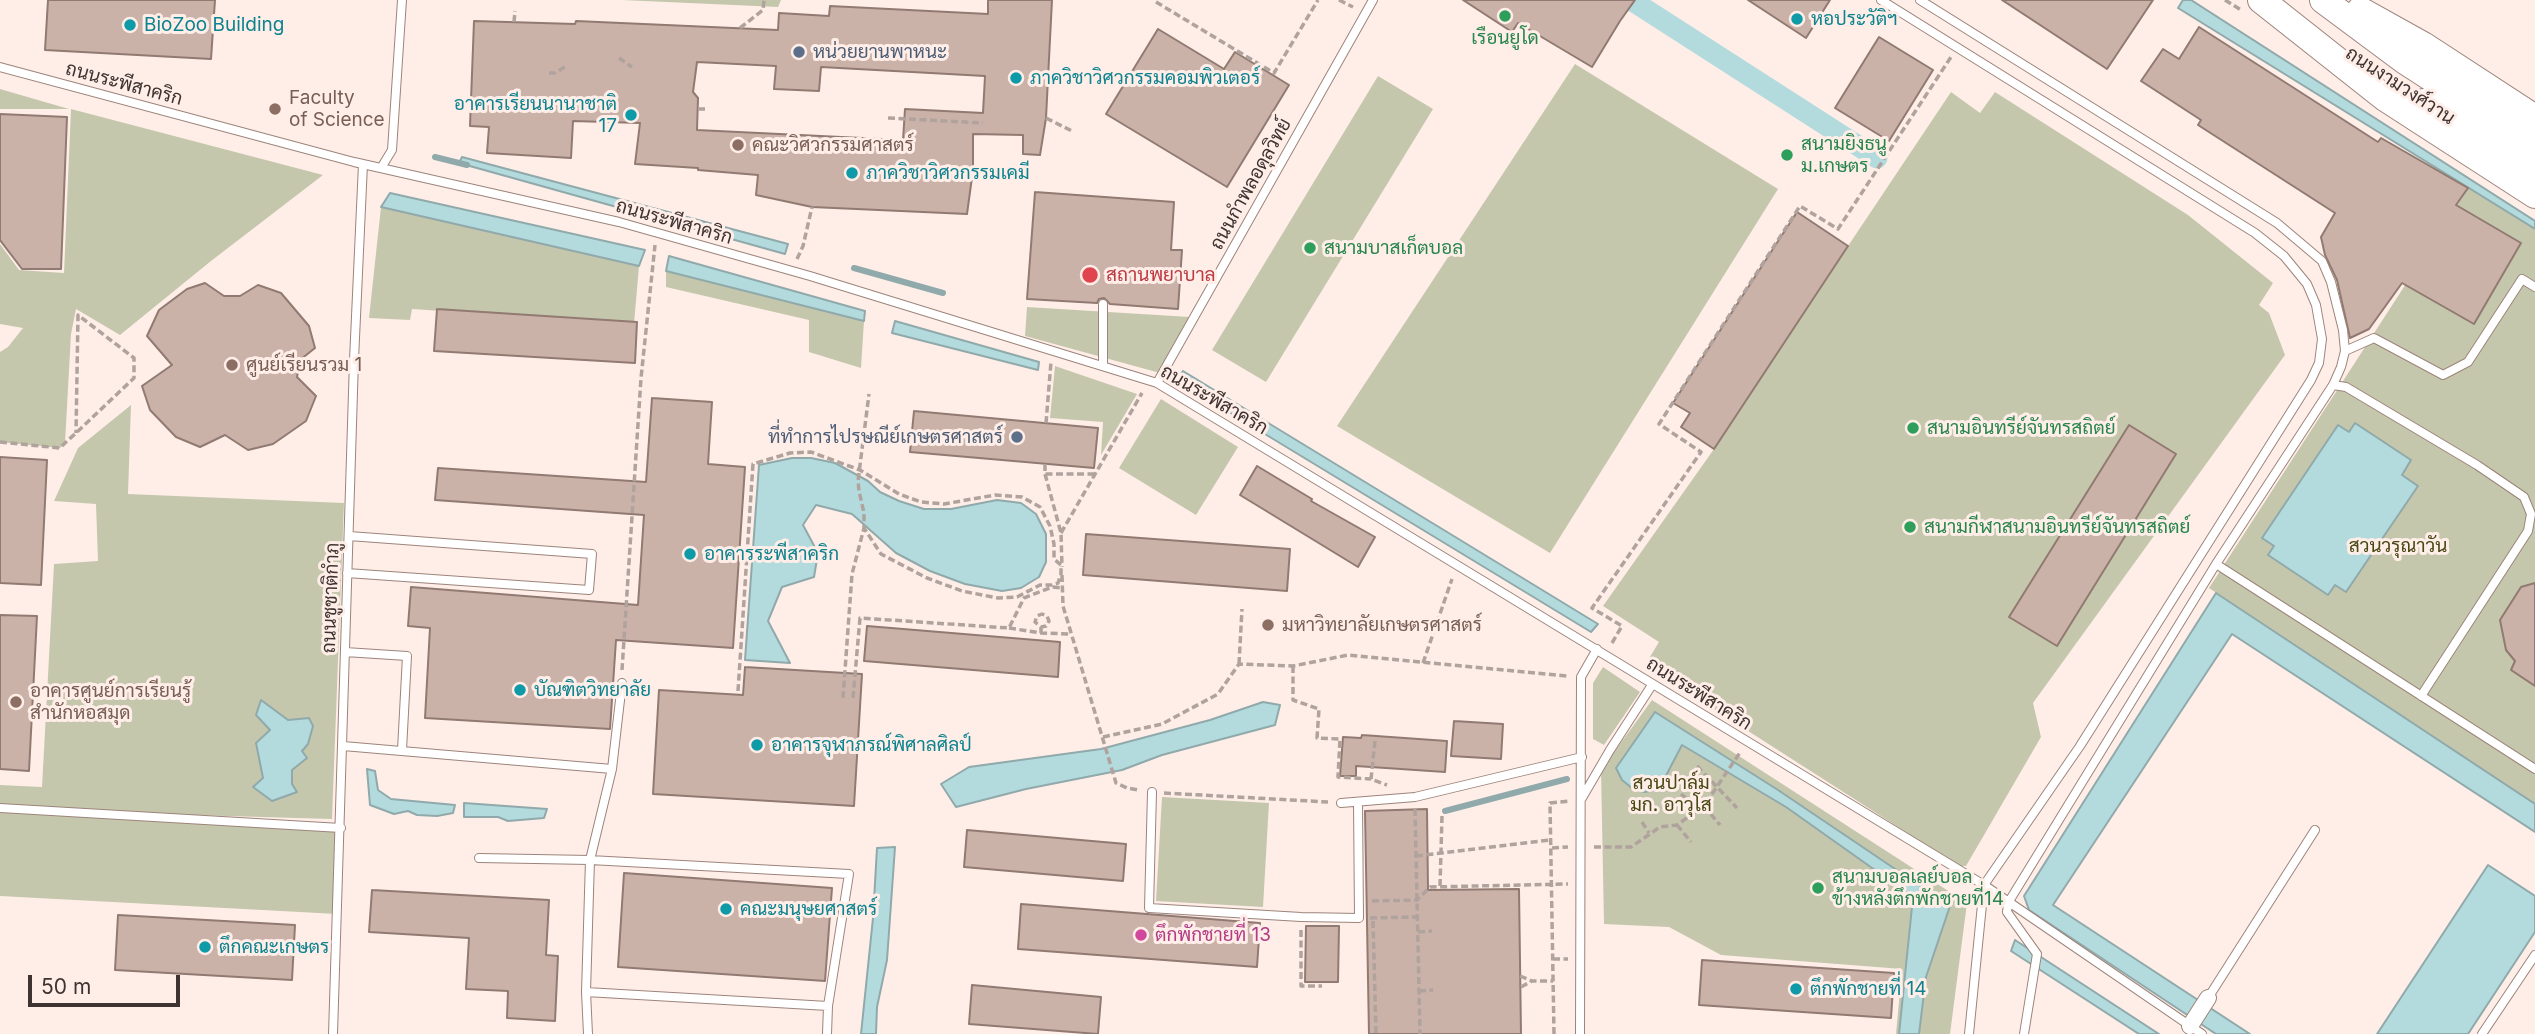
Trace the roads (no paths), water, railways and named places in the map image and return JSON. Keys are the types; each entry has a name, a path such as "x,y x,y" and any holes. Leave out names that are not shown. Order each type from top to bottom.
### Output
{"main road":[{"path":"2261,0 2385,98 2535,195"},
{"name":"ถนนงามวงศ์วาน","path":"2266,0 2473,120 2535,145"},
{"name":"ถนนงามวงศ์วาน","path":"2323,0 2405,61 2535,172"},
{"path":"2343,0 2423,45 2535,118"}],"street":[{"path":"2195,1027 2208,998"}],"lane":[{"path":"381,168 392,150 402,0"},
{"name":"ถนนกำพลอดุลวิทย์","path":"1157,383 1373,0"},
{"path":"1881,0 2255,233 2284,256 2307,284 2316,305 2322,339 2319,363 2311,380 2080,746 1983,885 1969,1034"},
{"path":"1920,0 2277,223 2315,254 2331,282 2343,330 2345,351 2333,384 2216,564 2008,903 2007,912 2037,954 2024,1034"},
{"name":"ถนนระพีสาคริก","path":"0,67 363,164 620,222 1157,383 1983,885 2195,1027"},
{"name":"ถนนชูชาติกำภู","path":"333,1034 363,164"},
{"path":"2345,351 2374,338 2443,375 2468,362 2522,279 2535,287"},
{"path":"1102,304 1103,365"},
{"path":"2333,384 2346,387 2477,465 2524,497 2531,514 2528,531 2421,696"},
{"path":"348,573 589,590 592,554 349,536"},
{"path":"2216,564 2535,769"},
{"path":"1580,1034 1581,677 1597,649"},
{"path":"345,652 407,656 401,750"},
{"path":"588,1034 586,992 590,860 611,769 622,683"},
{"path":"1581,799 1652,685"},
{"path":"343,746 611,769"},
{"path":"1340,803 1415,797 1582,757"},
{"path":"1152,792 1149,908 1301,917 1359,918 1358,802"},
{"path":"0,808 341,828"},
{"path":"2208,998 2315,830"},
{"path":"479,858 590,860 849,874 828,1006 827,1034"},
{"path":"2482,1034 2535,955"},
{"path":"586,992 828,1006"}],"water":[{"path":"2183,0 2191,0 2535,221 2535,229 2178,8"},
{"path":"462,157 788,244 785,254 459,163"},
{"path":"390,193 645,250 639,266 381,207"},
{"path":"669,256 865,311 864,321 666,271"},
{"path":"895,321 1039,362 1038,370 892,333"},
{"path":"1183,371 1598,624 1591,632 1176,380"},
{"path":"2355,423 2411,460 2402,475 2418,486 2346,592 2335,585 2328,595 2268,555 2274,546 2262,538 2338,425 2349,432"},
{"path":"792,458 811,458 835,463 868,481 880,492 924,509 951,509 997,500 1021,503 1036,514 1046,534 1046,562 1039,577 1021,588 1002,591 965,584 930,571 896,553 852,514 816,505 803,525 818,553 814,577 782,587 768,621 790,663 745,660 759,465"},
{"path":"2216,593 2535,804 2535,832 2232,634 2053,905 2250,1034 2216,1034 2029,910 2024,896"},
{"path":"261,700 288,720 309,718 313,726 308,744 302,751 307,758 292,770 292,784 297,792 272,801 253,787 263,778 256,743 270,730 256,715"},
{"path":"1263,702 1280,705 1275,725 1162,755 1122,770 1026,789 956,807 941,784 969,767 1101,749 1210,720"},
{"path":"1655,712 1778,790 1950,906 1926,977 1919,1034 1899,1034 1913,897 1786,807 1682,745 1659,789 1645,792 1633,789 1622,780 1616,768"},
{"path":"367,769 375,771 378,790 391,799 455,805 453,813 437,816 417,815 408,811 394,814 370,805"},
{"path":"464,803 547,809 544,818 508,821 498,817 464,817"},
{"path":"895,847 887,960 877,1007 876,1034 861,1034 877,848"},
{"path":"2488,865 2535,896 2535,932 2468,1034 2377,1034"},
{"path":"2015,940 2159,1034 2139,1034 2011,951"}],"waterway":[{"path":"1631,0 1877,158"},
{"path":"435,157 467,165"},
{"path":"854,268 943,293"},
{"path":"1445,811 1567,779"}],"place":[{"name":"เรือนยูโด","path":"1505,16"},
{"name":"หอประวัติฯ","path":"1797,19"},
{"name":"BioZoo Building","path":"130,25"},
{"name":"หน่วยยานพาหนะ","path":"799,52"},
{"name":"ภาควิชาวิศวกรรมคอมพิวเตอร์","path":"1016,78"},
{"name":"Faculty of Science","path":"275,109"},
{"name":"อาคารเรียนนานาชาติ 17","path":"631,115"},
{"name":"คณะวิศวกรรมศาสตร์","path":"738,145"},
{"name":"สนามยิงธนู ม.เกษตร","path":"1787,155"},
{"name":"ภาควิชาวิศวกรรมเคมี","path":"852,173"},
{"name":"สนามบาสเก็ตบอล","path":"1310,248"},
{"name":"สถานพยาบาล","path":"1090,275"},
{"name":"ศูนย์เรียนรวม 1","path":"232,365"},
{"name":"สนามอินทรีย์จันทรสถิตย์","path":"1913,428"},
{"name":"ที่ทำการไปรษณีย์เกษตรศาสตร์","path":"1017,437"},
{"name":"สนามกีฬาสนามอินทรีย์จันทรสถิตย์","path":"1910,527"},
{"name":"อาคารระพีสาคริก","path":"690,554"},
{"name":"มหาวิทยาลัยเกษตรศาสตร์","path":"1268,625"},
{"name":"บัณฑิตวิทยาลัย","path":"520,690"},
{"name":"อาคารศูนย์การเรียนรู้ สำนักหอสมุด","path":"16,702"},
{"name":"อาคารจุฬาภรณ์พิศาลศิลป์","path":"757,745"},
{"name":"สนามบอลเลย์บอล ข้างหลังตึกพักชายที่14","path":"1818,888"},
{"name":"คณะมนุษยศาสตร์","path":"726,909"},
{"name":"ตึกพักชายที่ 13","path":"1141,935"},
{"name":"ตึกคณะเกษตร","path":"205,947"},
{"name":"ตึกพักชายที่ 14","path":"1796,989"}],"park label":[{"name":"สวนวรุณาวัน","path":"2398,546"},
{"name":"สวนปาล์ม มก. อาวุโส","path":"1671,794"}]}
